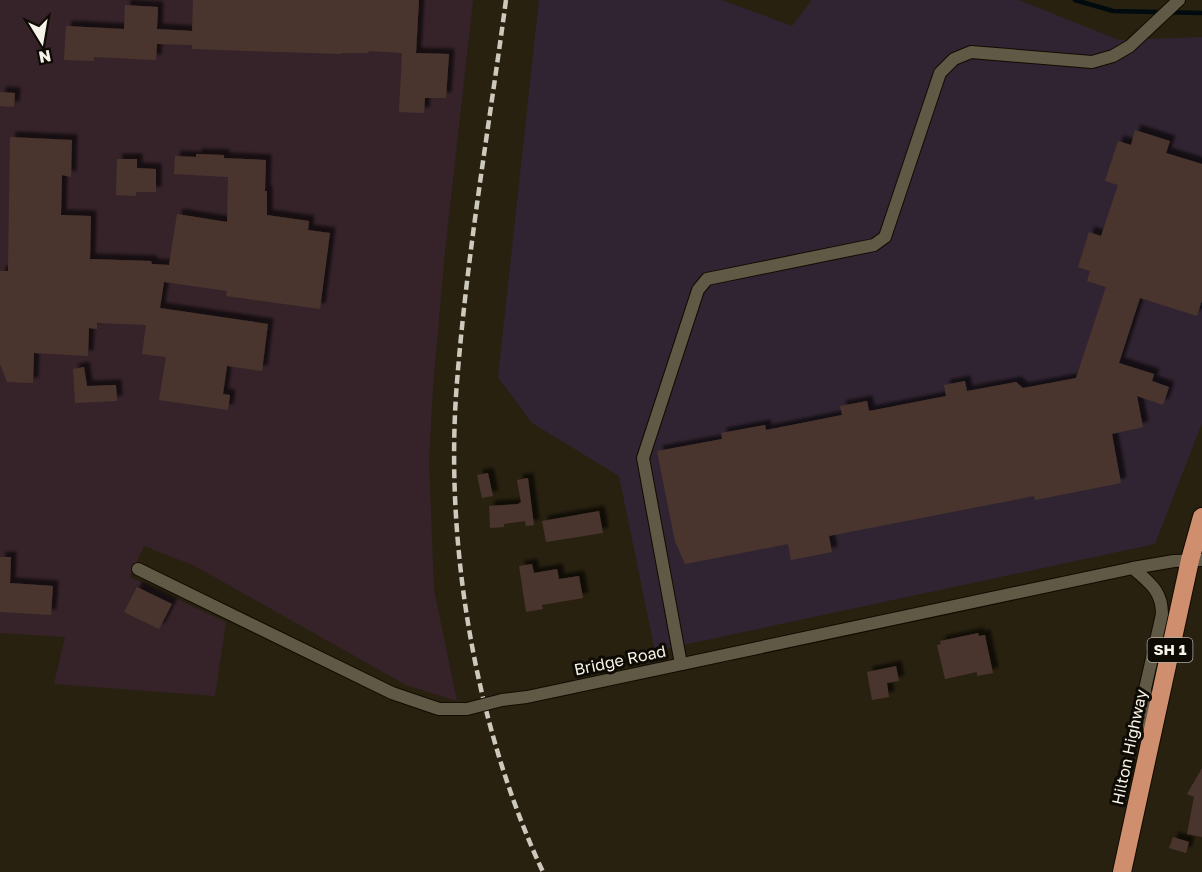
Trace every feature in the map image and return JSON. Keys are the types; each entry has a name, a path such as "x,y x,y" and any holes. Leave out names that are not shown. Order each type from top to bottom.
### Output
{"highway":[{"name":"SH 1","path":"1196,560 1202,517"},
{"name":"Hilton Highway","path":"1122,872 1150,740 1196,560"}],"street":[{"path":"681,664 643,458 698,290 707,279 874,244 885,237 940,73 954,59 970,52 1092,62 1113,56 1130,46 1179,0"},
{"name":"Bridge Road","path":"138,569 392,693 439,709 467,709 1133,568 1196,560"},
{"path":"1133,568 1152,586 1162,601 1162,614 1145,689 1150,740"}],"shaded area":[{"path":"0,0 473,0 445,251 429,462 434,590 457,701 406,685 195,566 144,546 130,577 226,622 215,696 54,684 65,637 0,633"},
{"path":"539,0 722,0 792,26 812,0 1019,0 1119,40 1202,37 1202,423 1155,544 655,651 619,476 532,423 498,377"}],"building":[{"path":"193,0 419,0 416,53 449,54 446,98 425,98 424,113 399,112 402,53 369,51 368,53 341,54 192,49 192,45 157,44 156,60 94,57 94,61 64,60 66,26 124,29 125,5 158,7 157,29 192,31"},
{"path":"0,92 15,93 14,107 0,106"},
{"path":"1135,130 1170,141 1166,153 1202,164 1202,300 1197,316 1140,298 1119,363 1154,374 1152,381 1169,387 1163,405 1137,396 1143,427 1112,434 1121,483 1035,500 1034,496 829,536 832,552 791,560 788,544 685,564 675,541 657,451 722,439 721,433 765,425 766,430 842,415 840,406 867,401 869,411 946,396 944,385 965,381 967,391 1016,382 1023,388 1076,378 1106,287 1087,281 1090,271 1078,267 1089,232 1101,236 1118,185 1105,181 1118,141 1131,145"},
{"path":"10,137 72,140 71,177 62,175 61,215 91,216 90,259 151,261 152,264 169,265 177,214 227,222 228,177 174,174 175,156 224,155 224,158 266,160 267,215 309,221 308,230 330,233 320,309 226,296 227,291 164,282 160,308 268,324 262,371 227,366 223,394 230,395 228,410 159,400 166,357 142,354 146,325 97,323 97,329 89,328 88,356 34,353 33,383 7,382 0,364 0,271 8,271"},
{"path":"117,159 137,159 137,168 156,169 156,192 136,192 136,196 116,195"},
{"path":"84,367 87,386 116,385 117,401 75,403 73,369"},
{"path":"488,473 493,496 482,498 477,475"},
{"path":"528,478 534,525 526,526 525,521 490,528 489,506 521,502 517,480"},
{"path":"599,511 603,533 546,542 542,521"},
{"path":"0,557 11,557 10,583 53,586 51,615 0,612"},
{"path":"532,564 534,573 557,569 559,579 579,576 583,598 542,605 543,609 526,612 519,566"},
{"path":"137,587 172,604 159,629 124,612"},
{"path":"978,633 979,636 985,635 993,673 977,676 977,672 945,679 937,645 941,644 940,641"},
{"path":"896,666 899,681 887,683 889,697 872,700 867,672"},
{"path":"1202,768 1202,837 1187,834 1194,797 1187,794"},
{"path":"1173,837 1189,842 1186,853 1169,848"}],"waterway":[{"path":"1075,0 1113,11 1202,13"}],"railway":[{"path":"506,0 472,238 461,334 454,443 455,506 470,633 482,695 499,757 519,816 543,872"}]}
